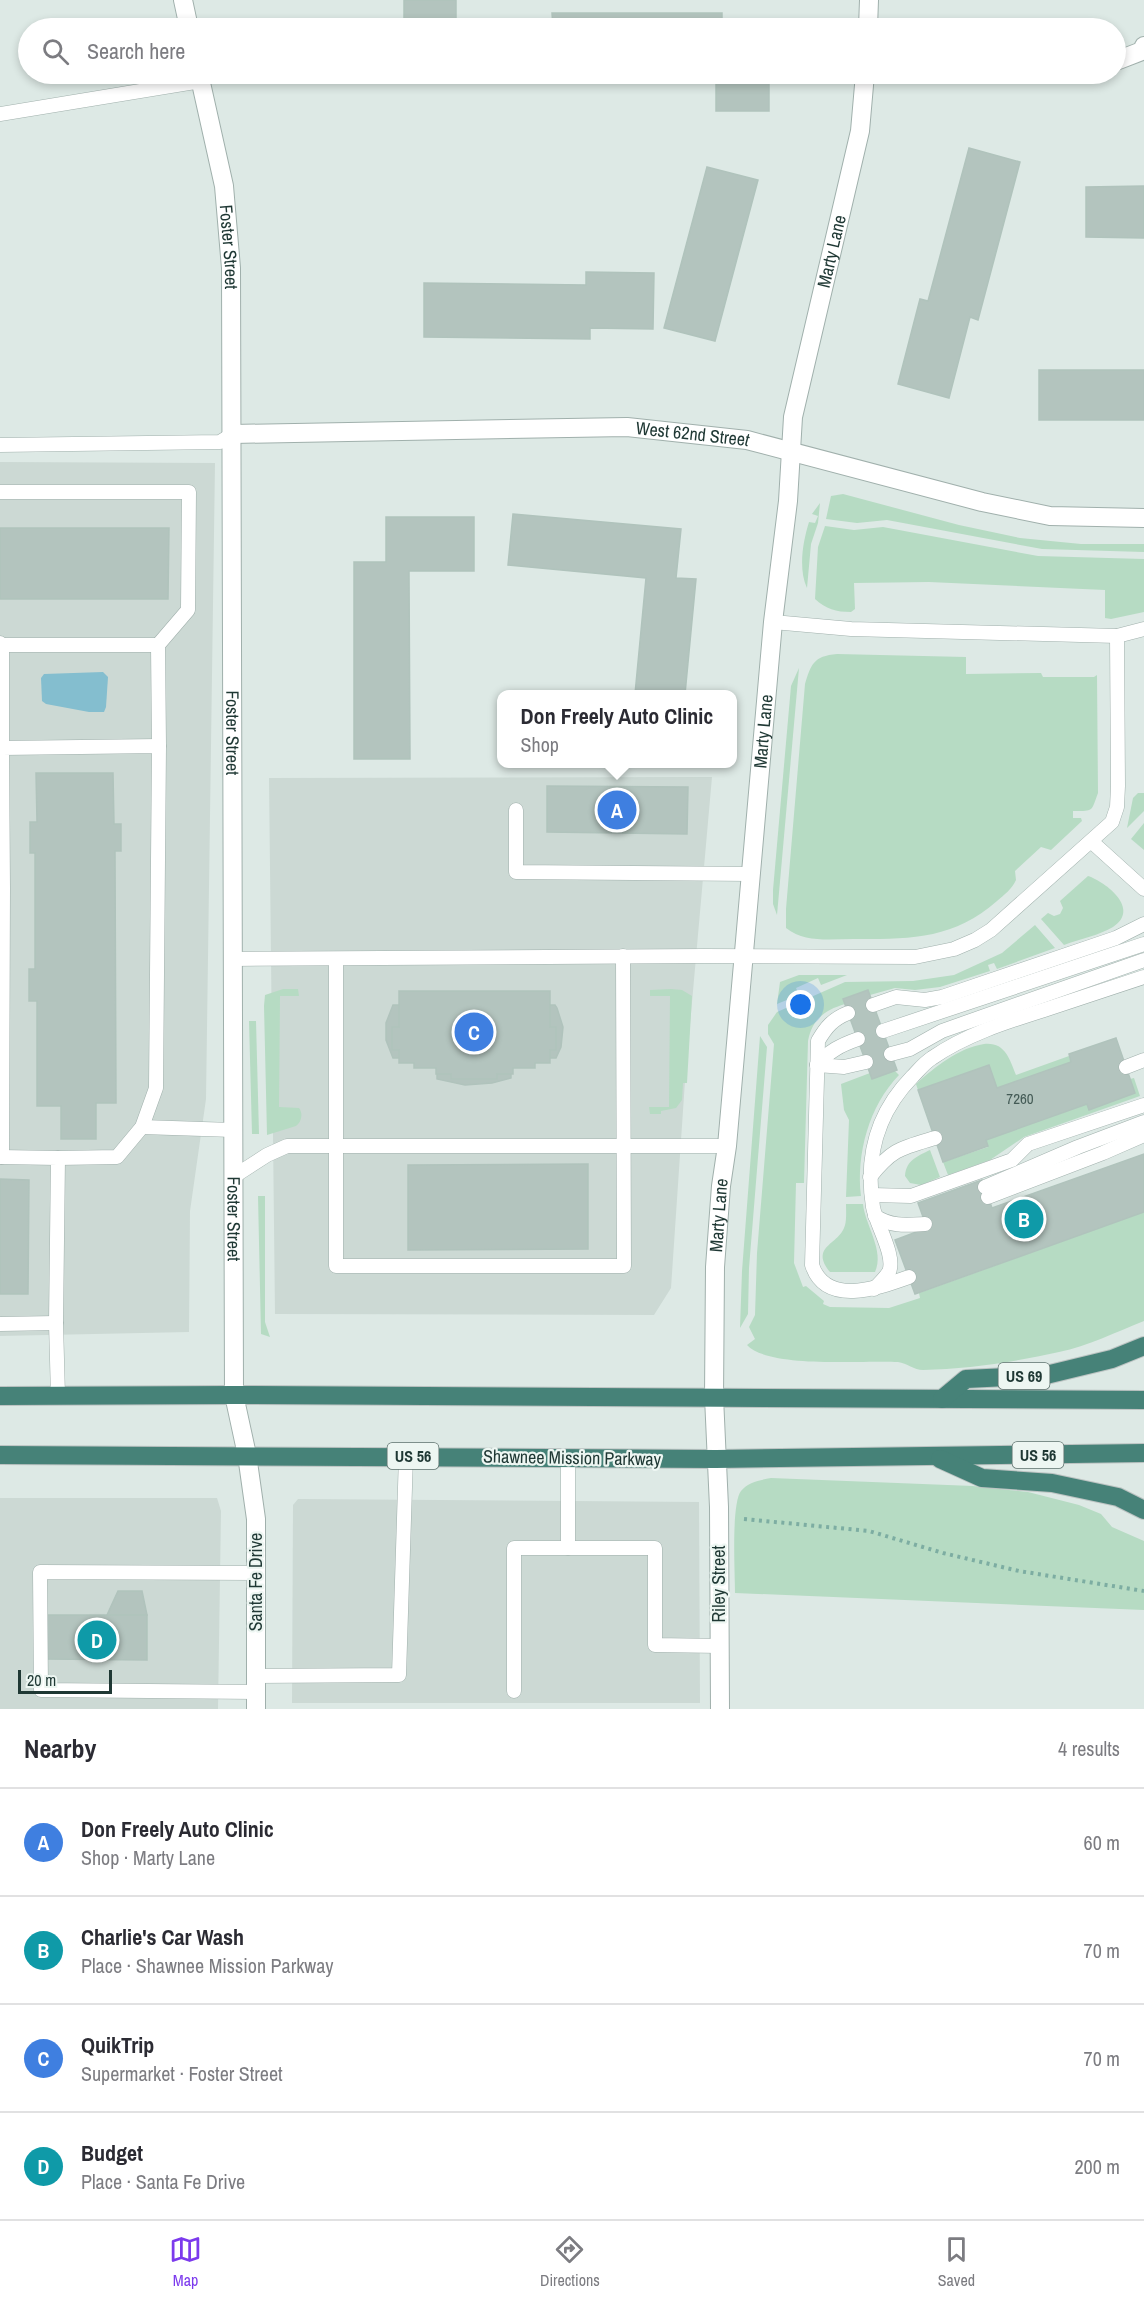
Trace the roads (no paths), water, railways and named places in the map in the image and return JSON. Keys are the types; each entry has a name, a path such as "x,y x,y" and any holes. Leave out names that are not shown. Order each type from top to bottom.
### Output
{"highway":[{"name":"US 69","path":"942,1399 966,1379 1046,1374 1112,1359 1144,1346"},
{"path":"0,1396 234,1395 1144,1400"},
{"name":"Shawnee Mission Parkway","path":"0,1455 716,1459 1144,1453"},
{"path":"932,1456 982,1478 1052,1483 1118,1497 1144,1510"}],"street":[{"path":"183,0 187,18"},
{"path":"868,0 868,18"},
{"path":"1126,57 1142,51 1144,46"},
{"name":"Foster Street","path":"202,84 224,186 231,268 234,1395 247,1455"},
{"name":"Marty Lane","path":"716,1459 715,1267 773,622 788,501 793,417 860,131 865,84"},
{"name":"West 62nd Street","path":"233,434 627,427 717,435 747,440 982,502 1050,516 1144,518"},
{"name":"Santa Fe Drive","path":"247,1455 256,1519 256,1692"},
{"name":"Riley Street","path":"716,1459 719,1517 720,1709"}],"lane":[{"path":"0,114 162,84"},
{"path":"0,445 220,442 233,434"},
{"path":"0,492 189,492 188,610 158,645 156,1088 142,1128 117,1157 1,1157 3,888 1,644 158,645"},
{"path":"773,622 851,629 1117,636 1144,629"},
{"path":"233,959 622,956 915,957 954,949 991,930 1112,822 1117,807 1117,636"},
{"path":"2,747 159,746"},
{"path":"516,810 516,872 751,874"},
{"path":"1092,842 1144,889"},
{"path":"873,1005 896,997 925,1000 942,997 1116,938 1144,924"},
{"path":"883,1031 1144,944"},
{"path":"336,959 336,1266 624,1266 622,956"},
{"path":"891,1054 909,1049 942,1031 1144,960"},
{"path":"874,1289 885,1277 891,1264 873,1206 870,1177 873,1150 887,1107 903,1086 929,1060 956,1043 1010,1021 1144,977"},
{"path":"848,1013 836,1018 825,1028 818,1041 812,1265 816,1277 824,1285 836,1289 874,1289 909,1277"},
{"path":"817,1065 826,1054 838,1046 858,1039"},
{"path":"1126,1067 1144,1060"},
{"path":"817,1065 844,1067 866,1062"},
{"path":"873,1206 911,1196 1012,1160 1028,1144 1144,1105"},
{"path":"1144,1122 1078,1147 986,1192 1103,1153 1144,1135"},
{"path":"142,1128 233,1130"},
{"path":"870,1177 885,1158 898,1150 934,1138"},
{"path":"233,1177 267,1155 287,1146 727,1146"},
{"path":"58,1158 56,1323 58,1395"},
{"path":"873,1206 885,1223 895,1225 924,1219"},
{"path":"0,1324 56,1323"},
{"path":"256,1573 40,1572 41,1690 256,1692 399,1675 406,1456"},
{"path":"568,1458 568,1548"},
{"path":"514,1691 514,1548 655,1548 655,1645 720,1646"}],"water":[{"path":"103,672 108,677 104,712 89,712 46,704 42,701 41,678 44,674"}],"place":[{"name":"Don Freely Auto Clinic","path":"617,810"},
{"name":"QuikTrip","path":"474,1032"},
{"name":"Charlie's Car Wash","path":"1024,1219"},
{"name":"Budget","path":"97,1640"}]}
